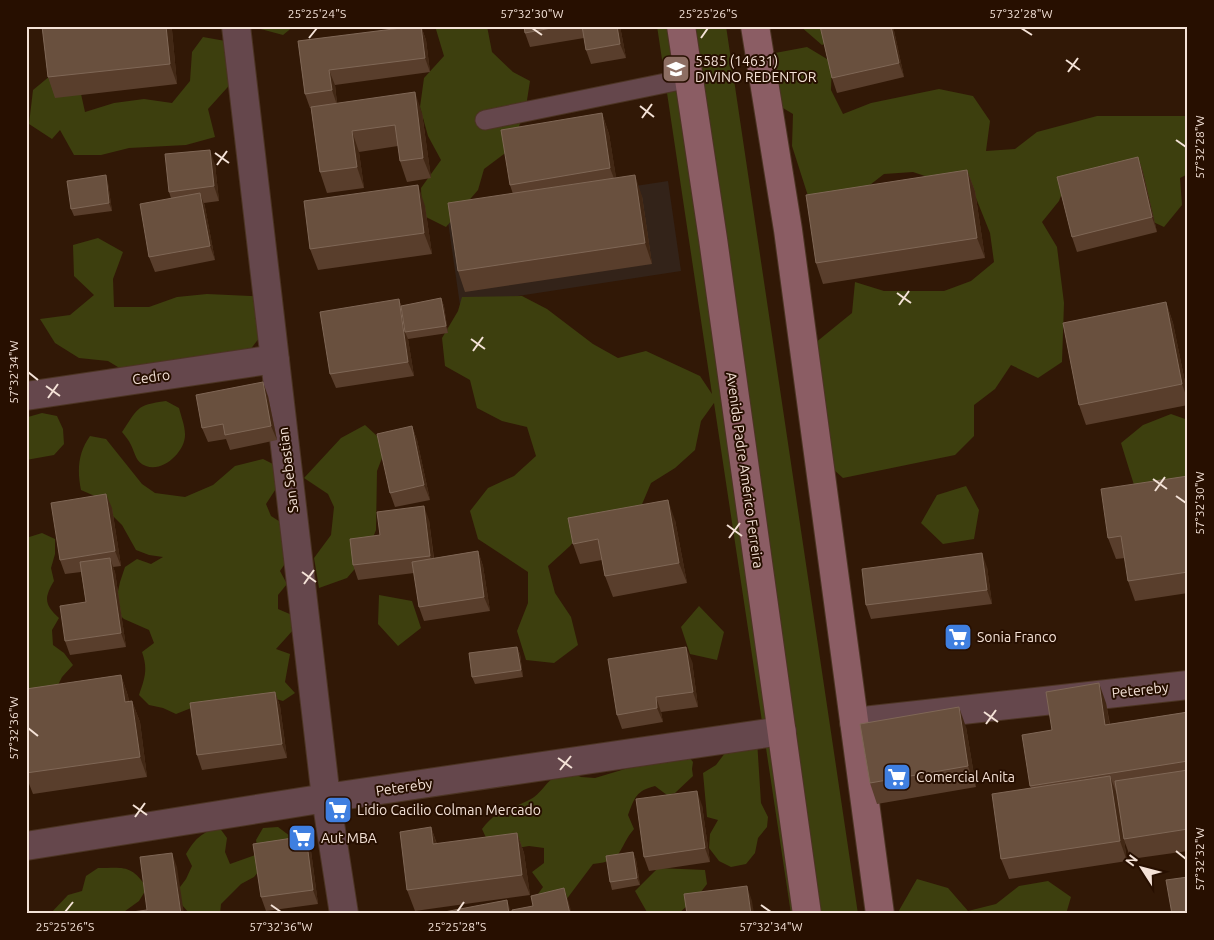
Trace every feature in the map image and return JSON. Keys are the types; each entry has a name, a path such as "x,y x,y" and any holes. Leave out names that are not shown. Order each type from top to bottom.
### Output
{"street":[{"name":"San Sebastian","path":"236,26 326,798 344,914"},
{"name":"Avenida Padre Américo Ferreira","path":"681,26 690,78 807,914"},
{"path":"755,26 788,230 880,914"},
{"name":"Cedro","path":"26,396 275,359"},
{"name":"Petereby","path":"854,722 1188,685"},
{"name":"Petereby","path":"26,846 326,798 782,731"}],"lane":[{"path":"485,120 690,78"}],"shaded area":[{"path":"257,26 294,26 283,35 257,28"},
{"path":"435,26 487,26 492,52 513,72 530,81 525,113 519,126 520,142 484,169 478,190 446,227 422,215 421,188 441,160 428,136 420,107 424,78 444,56"},
{"path":"657,26 726,26 858,914 791,914 714,403 701,421 695,450 675,468 651,483 640,509 587,524 570,546 548,566 555,593 571,617 578,645 554,663 526,660 517,631 528,603 528,572 478,539 470,511 488,488 514,476 536,456 527,427 502,421 477,408 470,380 445,366 442,338 458,311 462,297 522,296 547,309 593,344 618,358 646,351 700,376 712,394"},
{"path":"800,26 853,26 847,35 822,45"},
{"path":"203,37 231,42 244,69 208,109 215,137 186,145 129,148 101,155 74,155 60,130 52,139 29,124 33,90 56,71 79,85 85,112 114,103 144,99 172,103 190,81 192,52"},
{"path":"807,47 832,62 831,90 843,114 871,103 939,89 973,96 990,121 986,151 1015,149 1037,132 1097,116 1188,116 1188,174 1180,178 1182,205 1164,227 1138,215 1096,178 1069,174 1059,201 1042,222 1057,247 1064,303 1062,362 1038,378 1011,365 995,389 974,405 974,436 955,455 843,478 823,460 804,352 852,313 855,282 884,291 944,291 971,281 994,262 990,233 968,178 940,181 913,172 884,174 839,209 809,199 792,146 793,114 768,99 753,76 775,53"},
{"path":"668,181 681,271 460,305 447,215"},
{"path":"98,238 123,252 113,279 114,307 149,307 177,297 207,294 270,297 269,325 250,350 131,375 108,361 79,358 55,343 40,319 70,315 94,295 74,276 73,245"},
{"path":"166,401 179,408 185,434 182,447 166,463 153,467 143,465 138,460 122,432 138,409 148,404"},
{"path":"42,413 57,416 63,429 64,444 54,455 26,460 26,418"},
{"path":"1171,414 1188,420 1188,498 1138,498 1121,443 1143,425"},
{"path":"365,425 387,445 377,471 376,530 365,557 347,578 319,588 314,558 331,535 334,507 328,494 304,478 341,438"},
{"path":"90,436 106,439 142,484 155,493 185,497 213,485 235,466 263,459 277,466 281,481 266,504 271,516 296,532 297,546 280,571 287,584 278,595 278,609 292,615 294,629 276,649 290,654 285,682 295,693 283,701 269,697 204,703 176,714 163,708 149,705 139,695 145,674 142,652 154,643 149,630 124,619 114,610 125,567 137,559 151,564 163,557 149,555 136,550 122,525 112,515 106,501 81,490 79,476 81,455"},
{"path":"966,486 979,510 974,539 943,544 921,523 937,495"},
{"path":"42,533 55,539 55,554 51,568 54,581 47,596 50,609 59,618 52,630 53,645 64,653 73,665 62,677 56,689 26,703 26,538"},
{"path":"379,595 412,601 421,628 398,646 378,624"},
{"path":"699,606 724,632 717,660 690,654 681,627"},
{"path":"757,740 761,803 768,817 767,827 758,838 755,853 746,864 731,867 719,861 709,848 710,834 718,820 707,817 703,773 716,765 734,741"},
{"path":"689,757 693,762 693,776 675,793 667,795 655,786 640,793 635,799 628,815 634,829 619,853 611,860 593,864 566,900 533,901 543,887 532,872 544,863 544,848 529,846 500,851 488,842 482,829 499,813 531,799 553,778 568,771 581,777 595,778 625,769"},
{"path":"219,827 227,838 225,852 230,864 258,854 256,840 263,828 278,827 290,836 285,850 264,865 254,877 241,884 221,904 220,914 190,914 182,905 177,891 186,879 192,866 186,854 200,836"},
{"path":"98,868 121,868 131,871 147,888 139,901 121,914 50,914 68,895 82,891 86,876"},
{"path":"658,868 705,870 707,884 697,897 678,914 648,914 635,891"},
{"path":"917,879 948,888 968,911 996,904 1019,886 1048,881 1071,897 1066,914 897,914"}],"building":[{"path":"42,26 166,26 170,64 48,77"},
{"path":"421,26 425,58 329,70 332,90 305,94 298,41"},
{"path":"524,26 562,26 525,33"},
{"path":"582,26 617,26 620,44 586,50"},
{"path":"820,26 891,26 899,63 832,78"},
{"path":"415,92 423,158 400,161 395,125 352,131 357,167 320,172 311,107"},
{"path":"602,113 610,168 510,185 501,130"},
{"path":"210,150 214,186 169,192 165,154"},
{"path":"1138,157 1152,217 1072,237 1057,177"},
{"path":"967,170 977,238 816,263 806,195"},
{"path":"106,175 109,203 71,209 67,181"},
{"path":"635,175 645,243 458,271 448,203"},
{"path":"418,185 424,233 310,249 304,201"},
{"path":"200,193 210,246 149,257 140,204"},
{"path":"441,298 446,326 405,332 401,306"},
{"path":"399,299 408,362 330,374 320,312"},
{"path":"1166,302 1182,384 1079,405 1063,323"},
{"path":"263,382 271,426 225,435 223,424 202,428 196,395"},
{"path":"412,426 424,485 390,493 377,434"},
{"path":"1188,476 1188,572 1128,581 1121,536 1108,538 1101,489"},
{"path":"106,494 115,551 60,560 51,503"},
{"path":"668,500 679,563 605,576 598,539 573,544 568,518"},
{"path":"424,506 430,556 353,565 350,539 380,535 377,512"},
{"path":"478,551 484,597 419,607 412,562"},
{"path":"982,553 987,590 866,605 862,569"},
{"path":"110,558 121,633 65,641 60,606 86,602 80,562"},
{"path":"517,647 521,670 472,677 469,653"},
{"path":"686,647 693,692 656,697 657,708 617,715 608,659"},
{"path":"121,675 125,702 132,701 140,757 26,773 26,689"},
{"path":"1099,683 1105,725 1188,712 1188,761 1030,786 1022,735 1052,730 1046,692"},
{"path":"275,692 282,744 197,755 190,703"},
{"path":"959,707 968,766 870,783 860,724"},
{"path":"1188,770 1188,829 1124,839 1115,781"},
{"path":"1110,776 1120,841 1001,859 992,794"},
{"path":"697,791 705,848 644,857 636,799"},
{"path":"431,827 433,844 517,833 522,875 407,890 400,832"},
{"path":"306,836 313,890 261,897 253,844"},
{"path":"633,852 637,878 610,882 606,856"},
{"path":"172,853 181,914 117,914 147,910 140,857"},
{"path":"1188,877 1188,914 1172,914 1166,880"},
{"path":"747,886 751,914 687,914 684,894"},
{"path":"564,888 570,914 512,914 512,910 533,906 531,896"},
{"path":"507,900 509,914 434,914"}],"place":[{"name":"5585 (14631) DIVINO REDENTOR","path":"676,69"},
{"name":"Sonia Franco","path":"958,637"},
{"name":"Comercial Anita","path":"897,777"},
{"name":"Lidio Cacilio Colman Mercado","path":"338,810"},
{"name":"Aut MBA","path":"302,838"}]}
